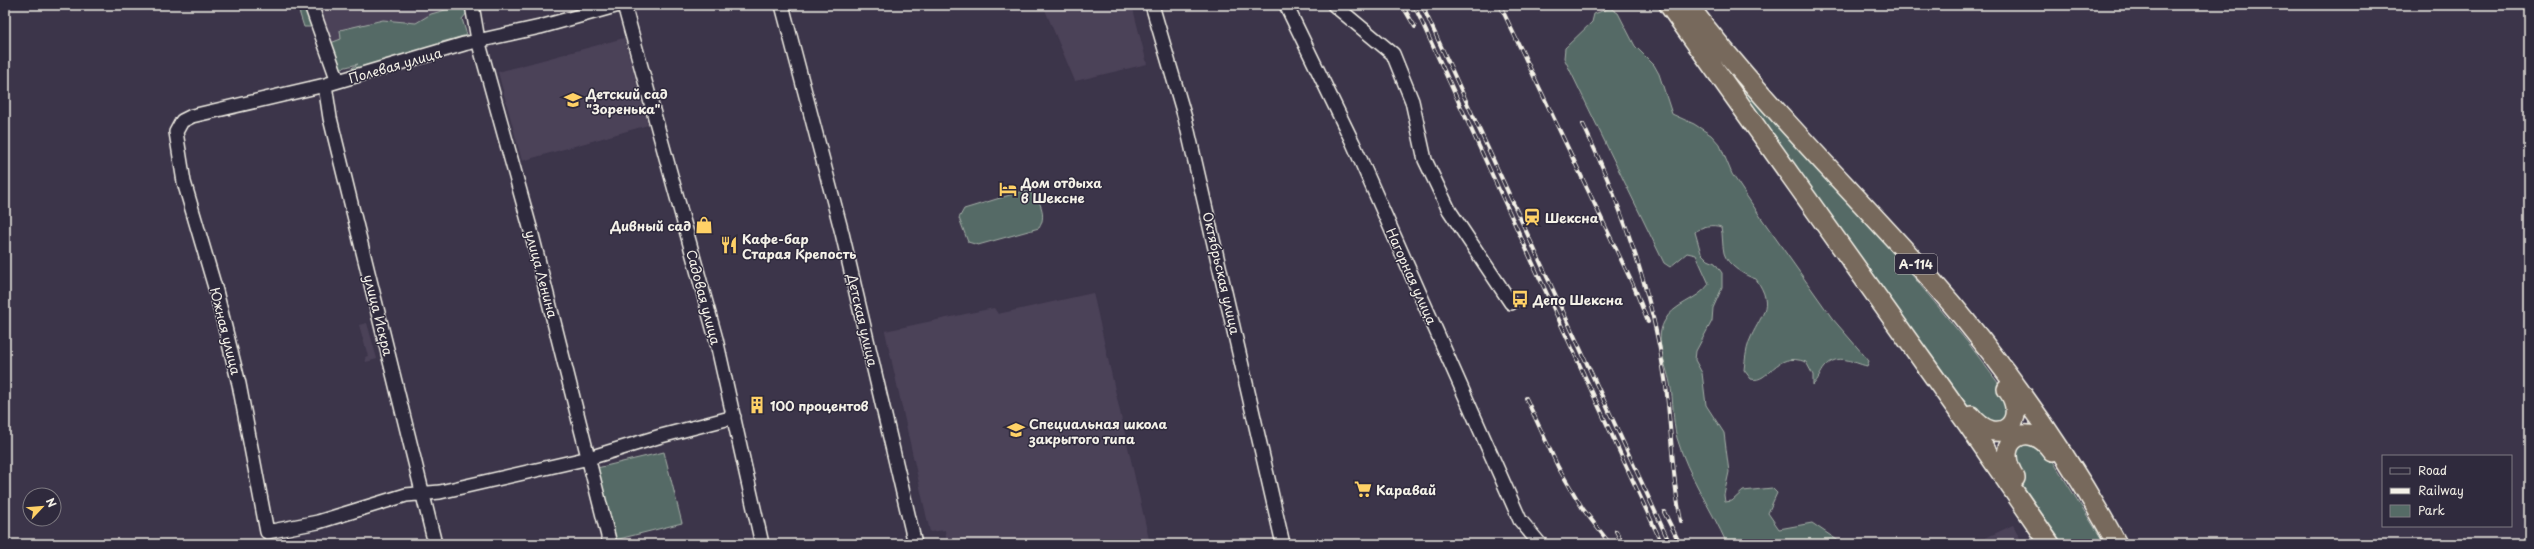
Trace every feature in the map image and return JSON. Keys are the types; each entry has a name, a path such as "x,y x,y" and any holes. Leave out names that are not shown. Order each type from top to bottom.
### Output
{"highway":[{"name":"А-114","path":"1669,5 2004,476 2050,544"},
{"name":"А-114","path":"1688,5 1760,94 1928,277 1997,362 2065,459 2117,544"},
{"name":"А-114","path":"1846,187 1962,330 2010,393 2016,410 2010,425 1999,431 1992,432 1979,426 1916,340 1862,276"},
{"path":"2058,544 2006,463 2006,453 2009,445 2025,435 2037,437 2048,446 2110,544"}],"street":[{"path":"311,5 338,81"},
{"name":"улица Ленина","path":"472,5 478,40 589,458 610,544"},
{"name":"Полевая улица","path":"176,132 182,121 192,116 325,85 478,40 540,27 620,5"},
{"name":"Садовая улица","path":"624,5 716,339 762,544"},
{"name":"Детская улица","path":"782,5 842,233 915,544"},
{"name":"Октябрьская улица","path":"1152,5 1185,118 1283,544"},
{"name":"Нагорная улица","path":"1286,5 1362,165 1520,520 1540,544"},
{"path":"1334,5 1393,54 1412,101 1425,160 1448,210 1511,303"},
{"name":"улица Искра","path":"325,85 326,101 331,125 424,494 435,544"},
{"name":"Южная улица","path":"176,132 184,182 216,291 239,384 267,532 318,522 406,495 424,494"},
{"path":"424,494 440,492 589,458 661,436 734,417"}],"shaded area":[{"path":"316,5 459,5 467,35 338,69"},
{"path":"1043,5 1132,5 1147,64 1075,81"},
{"name":"Детский сад \"Зоренька\"","path":"624,38 648,125 522,161 498,72"},
{"name":"Специальная школа закрытого типа","path":"1093,293 1150,544 947,544 945,530 930,532 885,331 994,308 998,314"},
{"path":"367,323 377,359 366,362 365,357 368,356 359,325"},
{"path":"2013,525 2023,544 1973,544"}],"green space":[{"path":"297,5 306,5 312,25 310,27 304,27"},
{"path":"463,5 467,13 462,19 467,35 438,43 444,44 344,73 358,64 338,69 328,44 341,39 340,30 383,20 416,23 431,14"},
{"path":"1680,5 1883,240 1969,344 2010,399 2006,423 1977,419 1931,354 1889,300"},
{"path":"1610,8 1618,13 1635,46 1654,65 1659,74 1672,114 1694,124 1711,135 1720,145 1732,174 1762,219 1832,318 1869,361 1867,366 1846,360 1835,360 1825,367 1813,385 1813,375 1806,362 1795,359 1780,363 1763,377 1751,379 1744,370 1746,352 1753,332 1764,311 1765,297 1762,289 1756,279 1737,269 1729,262 1723,250 1721,227 1707,226 1700,228 1695,232 1701,253 1708,260 1715,263 1722,273 1722,288 1713,308 1712,321 1696,351 1695,360 1702,373 1706,405 1724,433 1729,472 1724,495 1725,502 1732,501 1743,491 1772,488 1777,493 1768,513 1779,529 1812,523 1843,544 1727,544 1687,466 1675,431 1671,390 1660,345 1660,337 1664,322 1673,310 1704,290 1709,284 1696,255 1687,253 1670,267 1664,263 1564,58 1565,48 1592,22 1594,14"},
{"path":"1023,191 1034,195 1040,205 1043,217 1039,228 978,245 968,242 959,218 964,209"},
{"path":"2023,441 2049,455 2105,544 2063,544 2018,478 2012,451"},
{"path":"664,452 682,523 615,540 597,468"}],"railway":[{"path":"1402,5 1415,27"},
{"path":"1414,5 1662,544"},
{"path":"1422,5 1670,544"},
{"path":"1500,5 1635,289 1648,322"},
{"path":"1583,124 1597,154 1622,217 1633,248 1652,313 1665,379 1675,486 1681,521"},
{"path":"1526,398 1558,467 1583,509 1610,544"},
{"path":"1664,512 1680,544"},
{"path":"1616,531 1623,544"}],"place":[{"name":"Детский сад \"Зоренька\"","path":"573,100"},
{"name":"Дом отдыха в Шекснe","path":"1008,189"},
{"name":"Шексна","path":"1532,217"},
{"name":"Дивный сад","path":"704,225"},
{"name":"Кафе-бар Старая Крепость","path":"729,245"},
{"name":"Депо Шексна","path":"1520,299"},
{"name":"100 процентов","path":"757,405"},
{"name":"Специальная школа закрытого типа","path":"1016,430"},
{"name":"Каравай","path":"1363,489"}]}
